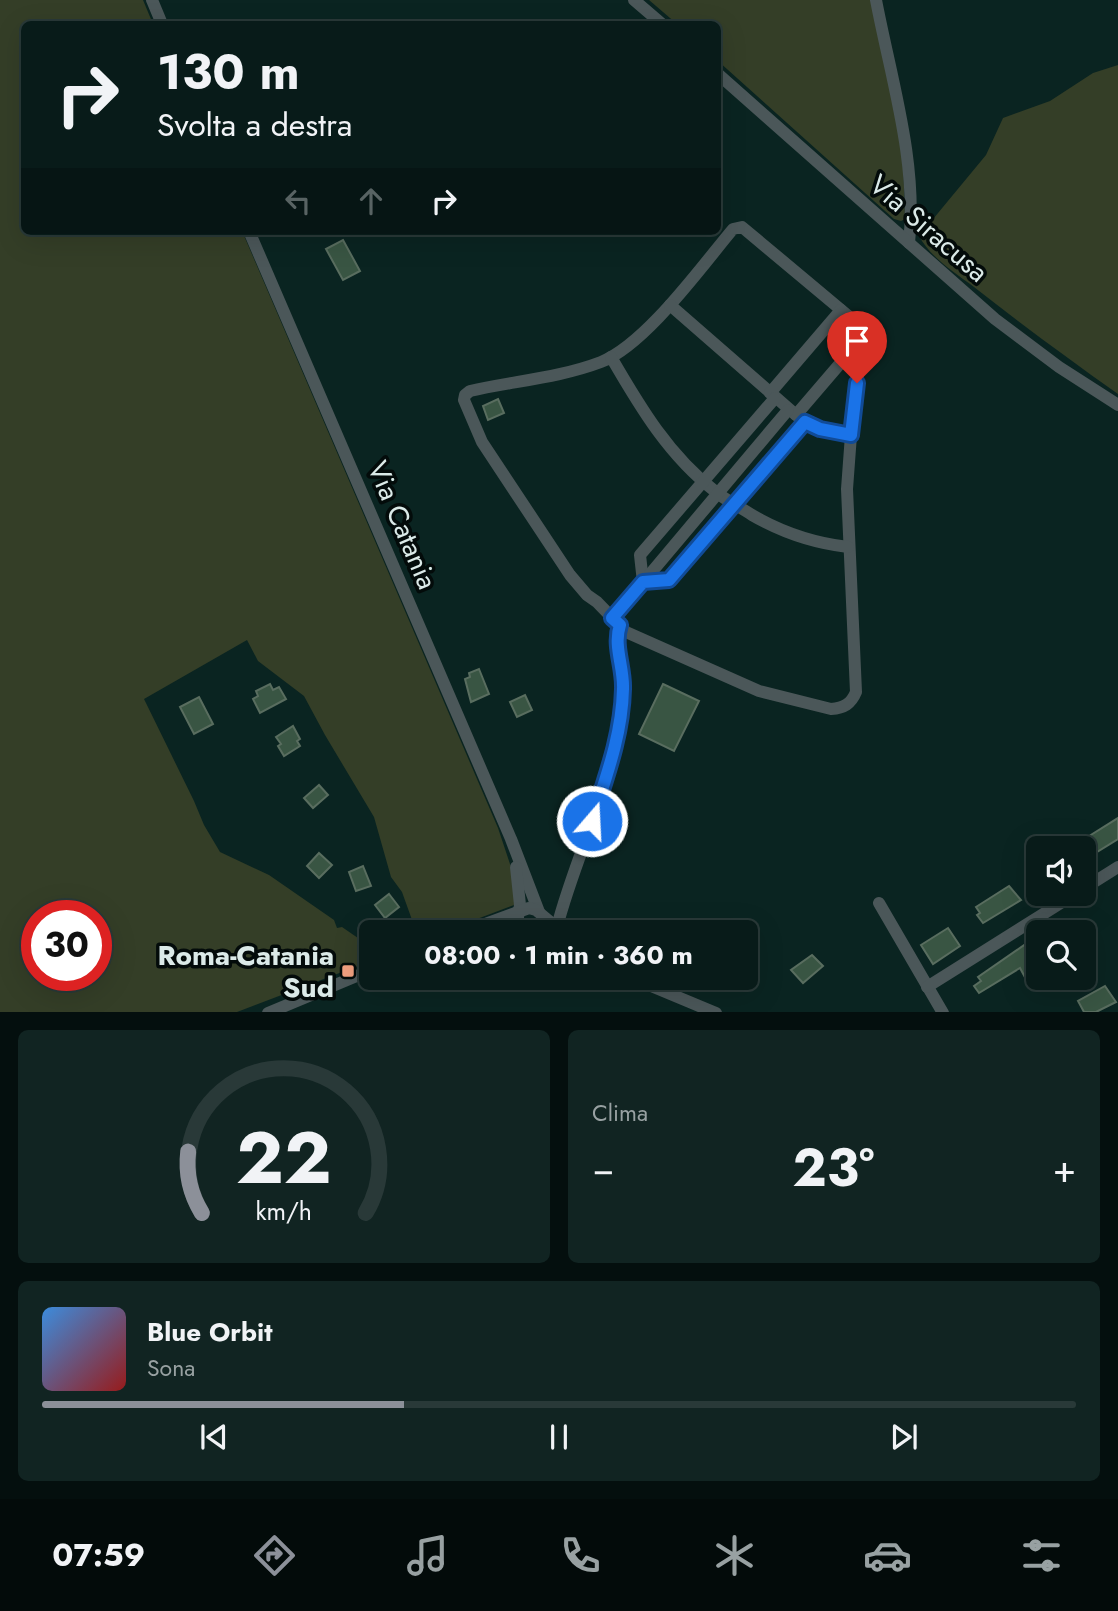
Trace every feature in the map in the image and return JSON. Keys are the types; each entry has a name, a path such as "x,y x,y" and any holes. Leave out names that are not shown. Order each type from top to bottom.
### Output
{"street":[{"path":"152,0 161,21"},
{"path":"634,0 658,21"},
{"path":"876,0 907,154 913,212 909,243"},
{"name":"Via Siracusa","path":"721,77 995,319 1059,367 1118,405"},
{"path":"742,227 858,324 862,338 848,489 848,547 856,692 848,705 841,709 831,709 759,691 626,632 570,575 482,442 464,400 470,391 571,371 611,357 645,330 670,305 733,229 742,227"},
{"name":"Via Catania","path":"251,235 511,839"},
{"path":"670,305 797,416 820,429 851,435"},
{"path":"643,582 639,555 703,482 841,310"},
{"path":"643,582 669,580 734,504 797,416 862,338"},
{"path":"611,357 659,435 703,482 734,504 788,534 848,547"},
{"path":"562,920 567,888 616,747 624,686 615,638 616,622 643,582 718,494 797,416"},
{"path":"511,839 520,890 519,920"},
{"path":"511,839 541,920"},
{"path":"1096,881 1118,867"},
{"path":"879,903 942,1012"},
{"path":"927,987 1056,906"},
{"path":"498,920 532,909 548,920"},
{"path":"270,1012 359,975"},
{"path":"656,990 713,1012"}],"green space":[{"path":"0,0 143,0 152,21 21,21 21,235 244,235 498,828 515,879 514,905 474,920 412,920 402,892 391,877 374,817 304,696 258,661 247,640 144,699 204,825 220,852 269,875 334,920 337,928 342,927 359,939 359,966 237,1012 0,1012"},
{"path":"649,0 872,0 903,154 905,219 894,219 721,64 721,21 674,21"},
{"path":"1118,65 1118,394 951,270 936,258 919,236 986,155 1003,118 1050,101 1093,73"}],"building":[{"path":"343,240 360,271 343,280 326,249"},
{"path":"498,399 504,413 488,420 483,406"},
{"path":"479,669 489,694 471,702 465,679 470,677 469,673"},
{"path":"270,684 273,690 279,687 286,699 260,713 253,699 258,696 256,691"},
{"path":"663,684 699,701 674,751 639,734"},
{"path":"525,695 532,710 517,717 510,702"},
{"path":"199,697 213,724 194,734 180,707"},
{"path":"293,726 300,739 297,741 300,746 284,756 276,737"},
{"path":"319,785 328,795 313,808 304,798"},
{"path":"1118,818 1118,839 1096,853 1096,836 1089,836"},
{"path":"319,853 332,865 319,878 307,866"},
{"path":"363,866 371,886 356,891 349,872"},
{"path":"1009,886 1021,900 983,923 977,915 980,913 976,907"},
{"path":"389,894 399,907 385,918 375,905"},
{"path":"948,928 960,946 933,964 921,945"},
{"path":"1026,944 1026,979 1020,968 979,993 974,986 981,981 978,977"},
{"path":"812,955 823,966 803,983 791,970"},
{"path":"1105,986 1116,1002 1096,1012 1084,1012 1078,1001"}],"place":[{"name":"Roma-Catania Sud","path":"348,971"}],"route":[{"path":"592,821 616,747 621,718 624,686 615,638 620,625 612,618 643,582 669,580 805,422 820,429 851,435 857,383"}]}
